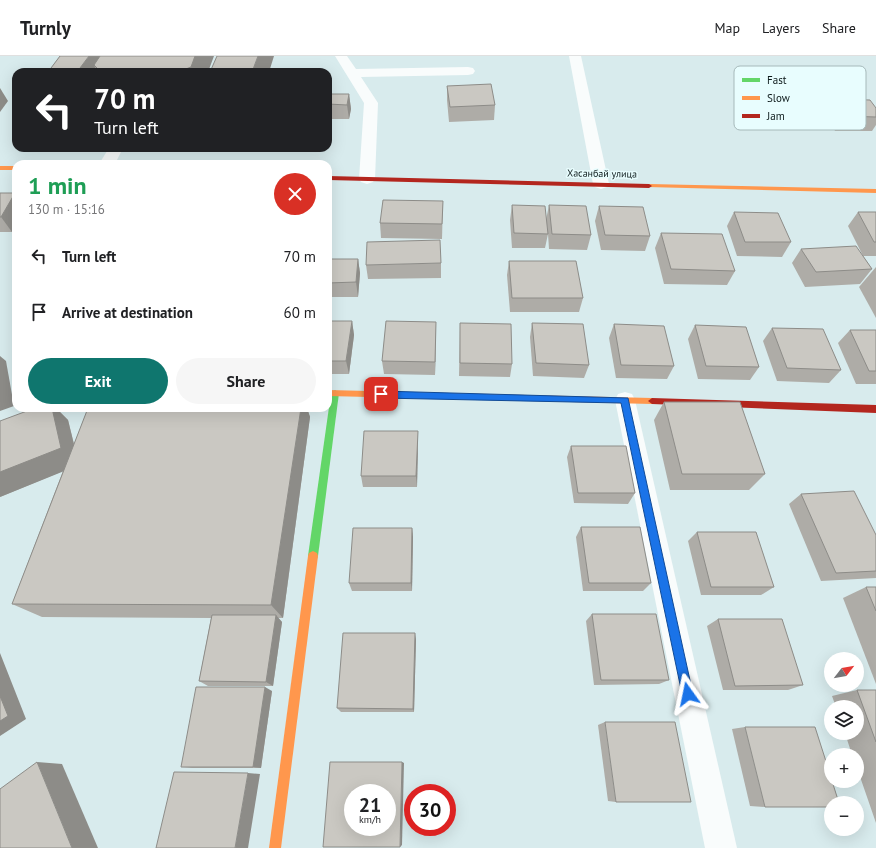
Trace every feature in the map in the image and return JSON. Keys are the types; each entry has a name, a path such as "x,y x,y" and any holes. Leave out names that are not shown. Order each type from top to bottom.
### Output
{"street":[{"path":"341,56 371,103 367,179"},
{"path":"574,56 601,184"},
{"path":"352,73 468,71"},
{"path":"0,168 12,168"},
{"name":"Хасанбай улица","path":"332,178 876,191"},
{"path":"332,393 625,400 876,409"},
{"path":"625,400 721,848"},
{"path":"275,848 330,412"}],"building":[{"path":"60,56 89,56 80,68 51,68"},
{"path":"100,56 195,56 191,67 188,68 97,68 94,65"},
{"path":"217,56 258,56 254,68 212,68"},
{"path":"491,84 495,105 450,107 447,86"},
{"path":"332,94 349,94 347,105 332,104"},
{"path":"866,100 870,100 876,108 876,117 866,117"},
{"path":"0,193 12,193 12,198 0,217"},
{"path":"383,200 443,201 442,224 380,223"},
{"path":"512,205 545,206 548,234 514,233"},
{"path":"549,205 586,206 591,235 552,234"},
{"path":"599,206 643,207 650,236 605,235"},
{"path":"734,212 778,213 791,242 745,242"},
{"path":"858,212 876,212 876,242 874,242"},
{"path":"661,233 722,234 735,271 671,269"},
{"path":"440,240 441,263 366,265 367,242"},
{"path":"856,246 872,269 816,272 801,249"},
{"path":"332,259 358,259 356,282 332,283"},
{"path":"509,261 576,261 583,298 512,298"},
{"path":"332,321 352,321 346,361 332,361"},
{"path":"386,321 436,322 435,362 382,361"},
{"path":"460,323 511,324 512,364 460,363"},
{"path":"532,323 583,324 589,365 536,363"},
{"path":"614,324 664,326 674,366 621,365"},
{"path":"695,325 746,327 759,367 706,366"},
{"path":"772,328 823,329 841,370 787,368"},
{"path":"850,330 876,330 876,371 869,371"},
{"path":"664,402 740,402 765,474 682,474"},
{"path":"24,412 53,412 61,448 0,472 0,421"},
{"path":"86,412 300,412 271,605 12,604"},
{"path":"364,431 418,431 416,476 361,476"},
{"path":"571,446 626,446 635,493 578,493"},
{"path":"854,491 876,535 876,571 836,573 801,494"},
{"path":"581,527 640,527 651,583 589,583"},
{"path":"353,528 412,528 411,583 349,583"},
{"path":"697,532 756,532 774,587 711,587"},
{"path":"866,587 876,587 876,611"},
{"path":"592,614 656,614 669,680 601,680"},
{"path":"212,615 276,615 266,682 199,681"},
{"path":"718,619 782,619 803,685 735,686"},
{"path":"343,633 415,633 413,709 337,708"},
{"path":"196,687 265,687 253,767 181,767"},
{"path":"864,690 876,690 876,742 864,709 864,700 861,700 858,692 864,692"},
{"path":"0,696 8,716 0,721"},
{"path":"605,722 675,722 691,802 616,802"},
{"path":"745,727 815,727 824,755 824,788 834,788 837,796 824,796 824,807 765,807"},
{"path":"37,762 72,848 0,848 0,789"},
{"path":"330,762 402,762 400,847 323,847"},
{"path":"174,772 248,773 235,848 156,848"}],"traffic: fast":[{"path":"313,556 335,393"}],"traffic: slow":[{"path":"0,168 12,168"},
{"path":"649,186 876,191"},
{"path":"332,393 652,401"},
{"path":"275,848 313,556"}],"traffic: jam":[{"path":"332,178 649,186"},
{"path":"652,401 876,409"}],"route":[{"path":"381,394 625,400 688,694"}]}
